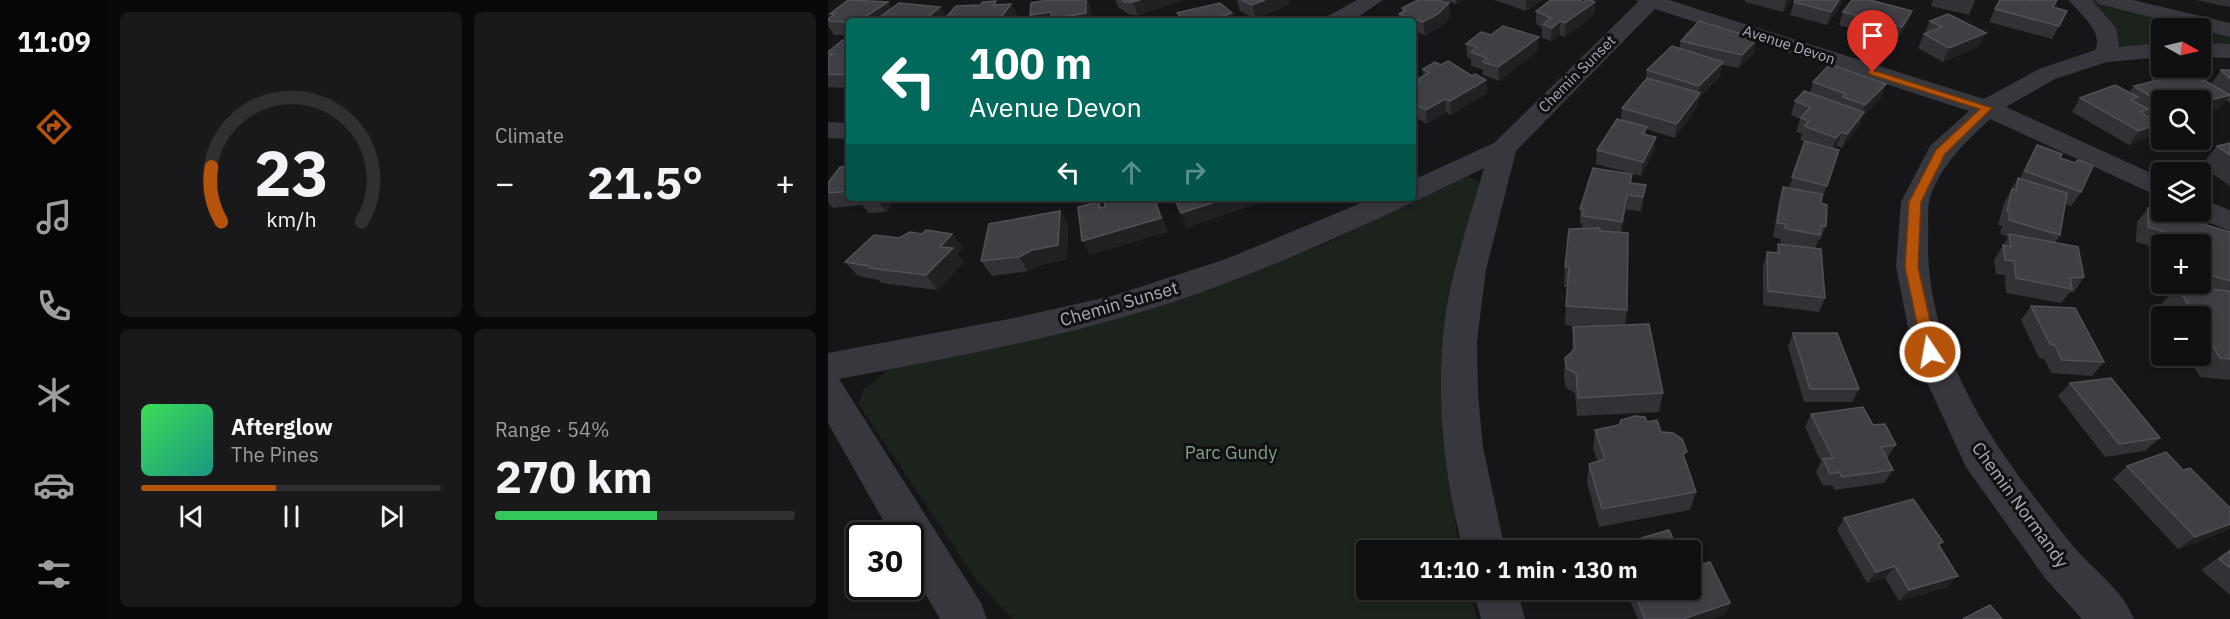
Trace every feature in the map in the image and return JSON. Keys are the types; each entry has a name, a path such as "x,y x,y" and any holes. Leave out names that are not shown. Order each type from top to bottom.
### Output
{"street":[{"path":"1341,18 1372,0"},
{"name":"Avenue Devon","path":"1650,0 1987,108 2151,184"},
{"name":"Chemin Sunset","path":"1416,190 1503,149 1650,0"},
{"path":"2080,0 2105,28 2109,44 2104,55"},
{"path":"2106,0 2230,30"},
{"path":"2211,50 2230,51"},
{"name":"Chemin Normandy","path":"2112,619 2060,563 1980,455 1930,352 1912,267 1915,202 1940,152 1987,108 2047,74 2104,55 2151,51"},
{"path":"828,130 846,131"},
{"path":"1481,540 1470,496 1461,411 1460,340 1467,293 1503,149"},
{"name":"Chemin Sunset","path":"828,367 1070,319 1172,290 1324,233 1392,201"},
{"path":"2211,213 2230,221"},
{"path":"828,390 965,619"},
{"path":"1498,600 1503,619"}],"green space":[{"path":"2080,0 2106,0 2180,18 2151,18 2151,51 2104,55 2109,44"},
{"path":"2211,25 2230,30 2230,51 2211,50"},
{"name":"Parc Gundy","path":"1464,176 1481,182 1459,252 1453,303 1445,441 1458,540 1356,540 1356,600 1472,600 1477,619 1013,619 977,581 859,405 863,390 888,370 1237,279 1334,240 1408,201 1416,201 1416,197 1450,179"}],"building":[{"path":"848,0 888,2 864,18 846,18 846,22 828,21 835,14 830,14"},
{"path":"1048,0 1086,0 1086,13 1057,18 1051,18 1051,12 1030,15 1031,3"},
{"path":"1122,0 1140,0 1125,2"},
{"path":"1241,0 1265,0 1252,5"},
{"path":"1418,0 1438,0 1449,3 1438,14 1423,22 1399,14 1406,10 1402,8"},
{"path":"1551,0 1595,2 1565,23 1560,21 1552,28 1543,24 1551,18 1536,11"},
{"path":"1795,0 1839,0 1831,12 1794,2"},
{"path":"1852,0 1870,0 1912,11 1902,27 1843,12"},
{"path":"2000,0 2057,0 2053,7 2067,11 2059,26 1995,9"},
{"path":"996,1 993,5 1011,4 1000,18 946,18 956,6 980,5 983,2"},
{"path":"899,3 940,7 927,18 880,17"},
{"path":"1220,3 1232,13 1218,18 1183,18 1177,13"},
{"path":"1948,14 1986,33 1949,48 1924,34 1942,27 1930,21"},
{"path":"1699,21 1757,39 1742,55 1681,41"},
{"path":"1503,26 1539,37 1498,67 1483,62 1487,58 1471,52 1477,47 1466,44 1481,32 1491,35"},
{"path":"846,40 846,75 828,74 828,57 833,54 828,54"},
{"path":"1672,46 1723,62 1699,86 1647,70"},
{"path":"1448,61 1472,76 1475,74 1486,80 1450,101 1445,99 1426,110 1416,105 1416,84 1420,82 1416,80 1429,73 1423,69 1435,62 1441,65"},
{"path":"1830,64 1886,84 1865,105 1843,97 1846,94 1813,82"},
{"path":"2221,70 2230,70 2230,79"},
{"path":"1647,78 1700,93 1677,124 1622,108"},
{"path":"2168,78 2200,78 2230,95 2211,100 2211,90 2151,90 2151,97 2134,86"},
{"path":"2115,85 2138,97 2131,100 2148,109 2140,112 2151,118 2151,126 2139,131 2080,98"},
{"path":"1804,91 1864,112 1847,134 1842,132 1836,138 1804,126 1809,121 1801,118 1810,107 1795,101"},
{"path":"1617,119 1647,127 1642,134 1656,137 1643,162 1597,150"},
{"path":"1805,141 1839,150 1827,186 1792,177"},
{"path":"2230,143 2230,155 2217,146"},
{"path":"2037,145 2062,154 2060,158 2075,163 2078,160 2093,166 2081,192 2025,171"},
{"path":"846,166 846,191 828,193 828,183 840,167"},
{"path":"1593,168 1632,174 1630,183 1646,185 1643,197 1627,195 1622,222 1582,216 1584,209 1580,209"},
{"path":"2018,178 2067,193 2060,235 2009,220 2010,212 2007,211 2012,189 2016,190"},
{"path":"1783,187 1822,194 1821,203 1827,205 1826,226 1821,226 1820,235 1788,229 1785,228 1786,224 1777,223"},
{"path":"1104,201 1155,201 1161,218 1082,241 1078,207 1099,202 1100,208 1105,207"},
{"path":"1175,201 1218,201 1181,213"},
{"path":"2148,208 2151,209 2151,222 2196,222 2230,232 2230,281 2211,275 2211,234 2165,234 2165,232 2148,227"},
{"path":"1060,211 1058,245 1032,250 1019,257 981,261 989,224"},
{"path":"1600,228 1600,231 1628,233 1627,310 1566,306 1569,267 1565,267 1569,229"},
{"path":"926,230 952,234 940,247 953,248 926,275 869,268 869,266 845,262 874,235 899,238 910,232 922,234"},
{"path":"2009,234 2078,247 2084,277 2070,278 2072,289 2016,278 2014,261 2005,260 2003,245 2011,247"},
{"path":"1778,244 1821,249 1825,298 1768,291 1767,252 1779,253"},
{"path":"2211,289 2230,291 2230,359 2220,358 2211,343 2211,306 2189,306 2182,294 2211,294"},
{"path":"2031,306 2075,308 2104,362 2062,360 2055,345 2050,344"},
{"path":"1649,324 1663,393 1578,398 1576,373 1567,369 1565,358 1575,349 1573,327"},
{"path":"1793,333 1837,333 1859,389 1810,389"},
{"path":"2111,378 2160,438 2119,444 2070,383"},
{"path":"1863,407 1873,425 1885,424 1896,445 1881,447 1893,470 1842,477 1839,472 1830,474 1823,459 1833,458 1811,414"},
{"path":"1635,416 1645,417 1647,422 1657,420 1661,432 1673,433 1682,439 1687,452 1683,454 1696,492 1602,509 1589,464 1605,459 1595,430 1619,425 1621,420"},
{"path":"2166,452 2183,470 2190,468 2230,508 2230,524 2195,537 2127,466"},
{"path":"1913,499 1943,542 1938,544 1958,576 1909,590 1895,566 1876,572 1844,518"},
{"path":"1669,530 1674,540 1635,540"},
{"path":"2230,551 2230,568 2219,559"},
{"path":"1710,562 1730,603 1683,619 1645,619 1637,600 1701,600 1701,565"},
{"path":"1990,605 2002,619 1963,619"}],"route":[{"path":"1873,72 1987,108 1940,152 1915,202 1912,267 1930,352"}]}
